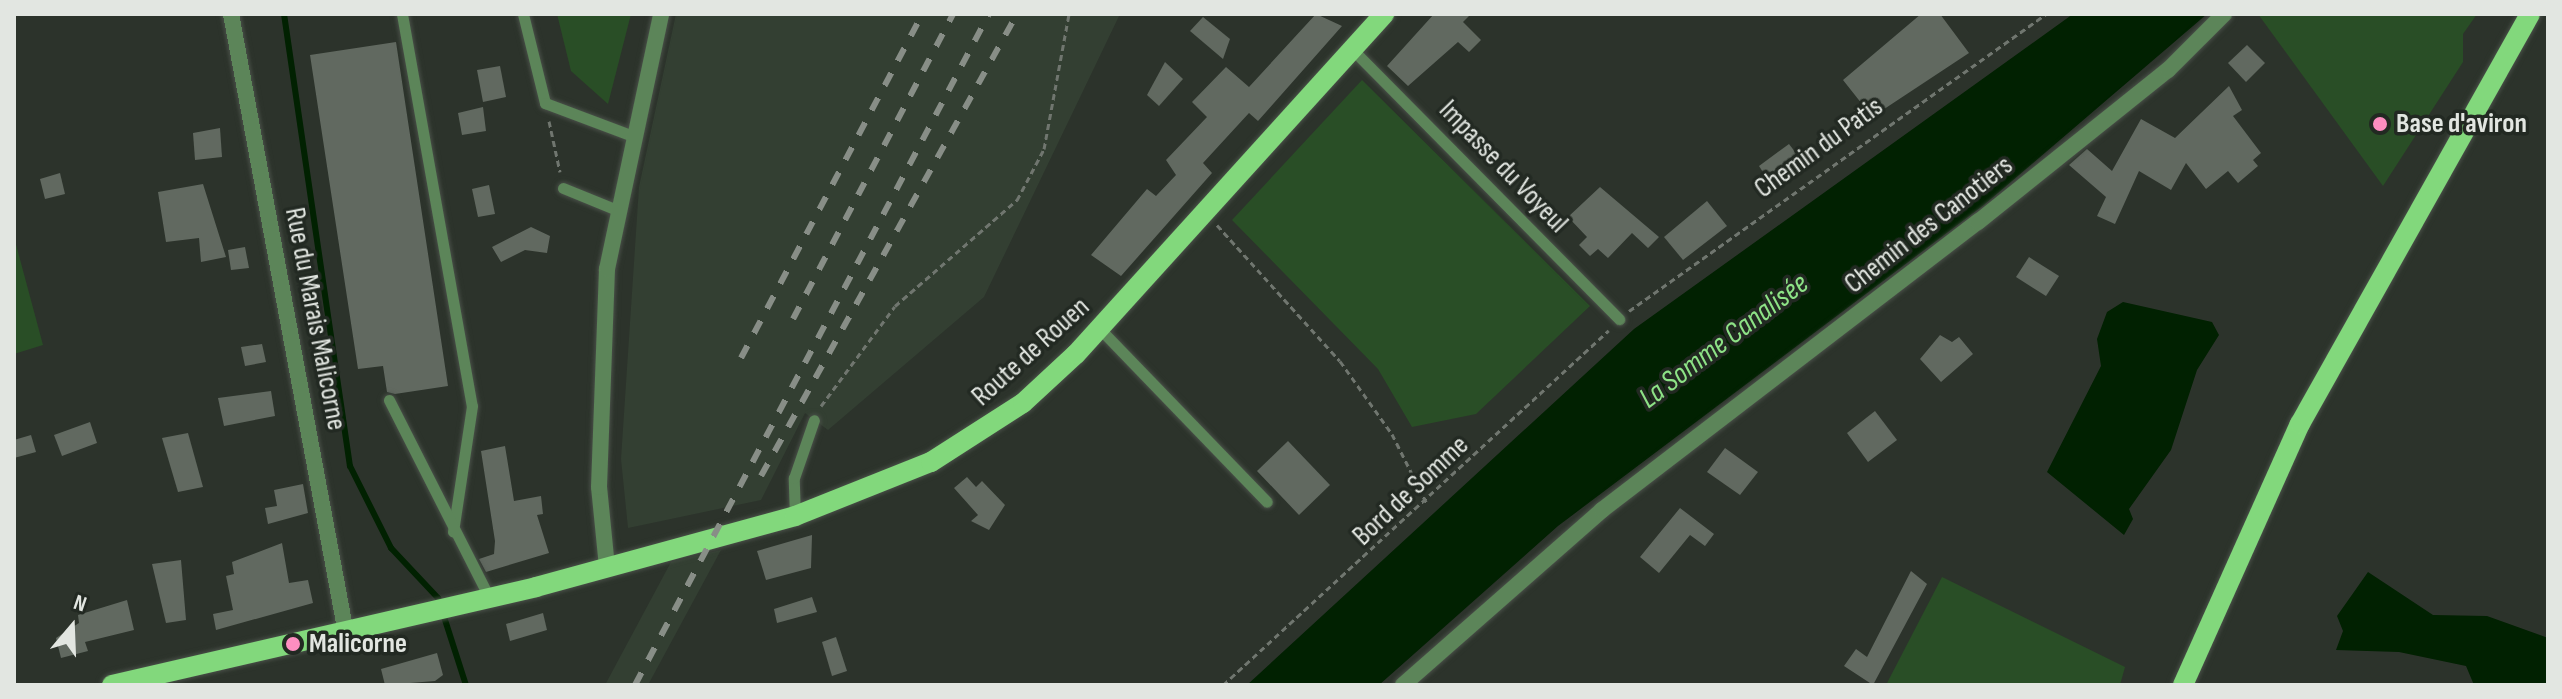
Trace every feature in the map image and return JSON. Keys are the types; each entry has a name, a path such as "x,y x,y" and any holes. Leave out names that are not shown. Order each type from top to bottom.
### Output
{"main road":[{"name":"Route de Rouen","path":"112,685 490,599 795,516 869,491 970,440 1023,403 1100,329 1384,14"},
{"path":"2183,685 2300,424 2530,14"}],"street":[{"name":"Rue du Marais Malicorne","path":"231,14 346,633"},
{"path":"607,567 599,487 607,269 630,135 661,14"},
{"name":"Chemin des Canotiers","path":"1403,685 1602,510 1978,222 2168,70 2224,14"}],"lane":[{"path":"402,14 472,406 453,532"},
{"path":"523,14 545,103 630,135"},
{"name":"Impasse du Voyeul","path":"1352,49 1619,319"},
{"path":"563,188 617,210"},
{"path":"1100,329 1267,502"},
{"path":"389,400 453,532 490,599"},
{"path":"795,516 794,478 814,420"}],"path":[{"path":"814,420 864,340 1017,200 1044,149 1069,14"},
{"name":"Chemin du Patis","path":"1619,319 2046,14"},
{"path":"545,103 563,188"},
{"path":"1207,213 1340,361 1392,434 1427,504"},
{"name":"Bord de Somme","path":"1223,685 1427,504 1619,319"}],"shaded area":[{"path":"557,14 631,14 608,104 571,71"},
{"path":"676,14 1120,14 984,297 828,430 805,413 761,500 628,528 621,459 639,187"},
{"name":"Base d'aviron","path":"2258,14 2477,14 2463,34 2463,62 2383,186"},
{"path":"1362,80 1590,306 1476,414 1412,427 1378,369 1232,220"},
{"path":"14,237 43,345 14,354"},
{"path":"721,550 648,685 605,685 671,562"},
{"path":"1942,577 2125,667 2120,685 1886,685"}],"water":[{"name":"La Somme Canalisée","path":"2073,14 2207,14 1984,205 1558,526 1379,685 1247,685 1634,329"},
{"path":"2123,302 2212,322 2219,335 2197,370 2171,450 2129,509 2133,519 2124,535 2047,472 2101,366 2097,339 2107,312"},
{"path":"2368,572 2433,615 2487,616 2548,638 2548,685 2474,685 2466,666 2399,652 2336,650 2343,631 2337,616"}],"building":[{"path":"1316,14 1342,26 1258,121 1249,113 1203,163 1212,173 1121,276 1091,255 1147,189 1156,196 1176,175 1166,160 1207,117 1192,102 1226,67 1249,87"},
{"path":"1434,14 1471,14 1463,22 1481,40 1469,52 1458,42 1408,86 1387,66"},
{"path":"1921,14 1940,14 1969,53 1863,123 1854,110 1862,104 1843,80"},
{"path":"1203,17 1230,39 1223,59 1190,31"},
{"path":"396,42 448,386 395,394 387,392 383,366 358,369 310,55"},
{"path":"2247,45 2265,63 2246,82 2228,63"},
{"path":"1165,62 1183,79 1159,106 1147,95"},
{"path":"500,66 506,97 483,102 477,70"},
{"path":"2229,86 2242,110 2233,116 2261,153 2253,160 2258,166 2238,183 2228,171 2206,189 2186,163 2171,190 2139,171 2115,224 2097,216 2106,197 2069,165 2087,149 2112,171 2141,119 2175,138"},
{"path":"483,107 486,131 462,135 458,113"},
{"path":"220,128 222,157 195,160 193,133"},
{"path":"1789,144 1802,161 1770,183 1759,166"},
{"path":"60,173 65,194 45,199 40,179"},
{"path":"203,184 226,257 201,262 199,238 166,242 158,192"},
{"path":"489,185 495,214 478,217 472,189"},
{"path":"1600,187 1659,237 1648,248 1632,233 1608,258 1598,249 1590,256 1579,245 1587,237 1568,217"},
{"path":"1707,201 1727,226 1683,260 1664,237"},
{"path":"531,227 550,236 547,253 525,250 501,262 492,247"},
{"path":"245,247 249,268 231,270 228,250"},
{"path":"2029,257 2059,276 2046,296 2016,277"},
{"path":"1940,335 1952,342 1959,337 1973,354 1941,382 1920,359"},
{"path":"262,344 266,362 245,366 241,347"},
{"path":"271,391 275,416 224,426 218,398"},
{"path":"1875,411 1897,440 1868,462 1847,433"},
{"path":"90,422 97,443 62,456 54,435"},
{"path":"188,433 203,487 178,492 162,438"},
{"path":"31,435 36,452 14,458 14,440"},
{"path":"1288,441 1330,485 1299,515 1257,471"},
{"path":"505,446 514,501 541,496 543,514 537,515 549,553 486,572 479,559 494,554 495,541 481,451"},
{"path":"1725,448 1758,472 1740,495 1707,472"},
{"path":"967,477 976,487 982,481 1005,505 989,530 971,521 978,515 954,488"},
{"path":"303,484 308,513 268,524 265,508 277,506 274,490"},
{"path":"1680,508 1714,534 1705,546 1690,535 1659,573 1640,557"},
{"path":"812,535 811,568 766,580 757,551"},
{"path":"282,543 289,583 308,580 313,603 216,630 213,614 233,610 226,576 234,574 232,562"},
{"path":"181,560 186,620 166,623 152,564"},
{"path":"1911,571 1927,584 1873,685 1844,666 1856,649 1867,657"},
{"path":"812,597 817,612 777,623 774,609"},
{"path":"127,600 134,630 85,642 88,651 61,658 56,638 79,623 78,615"},
{"path":"543,613 547,630 510,641 506,624"},
{"path":"836,637 847,671 832,676 822,642"},
{"path":"437,653 443,675 435,681 385,685 381,669"}],"waterway":[{"path":"284,14 350,466 391,548 438,598 466,685"}],"railway":[{"path":"741,358 922,14"},
{"path":"793,319 953,14"},
{"path":"635,685 989,14"},
{"path":"761,476 1017,14"}],"place":[{"name":"Base d'aviron","path":"2380,124"},
{"name":"Malicorne","path":"293,644"}]}
